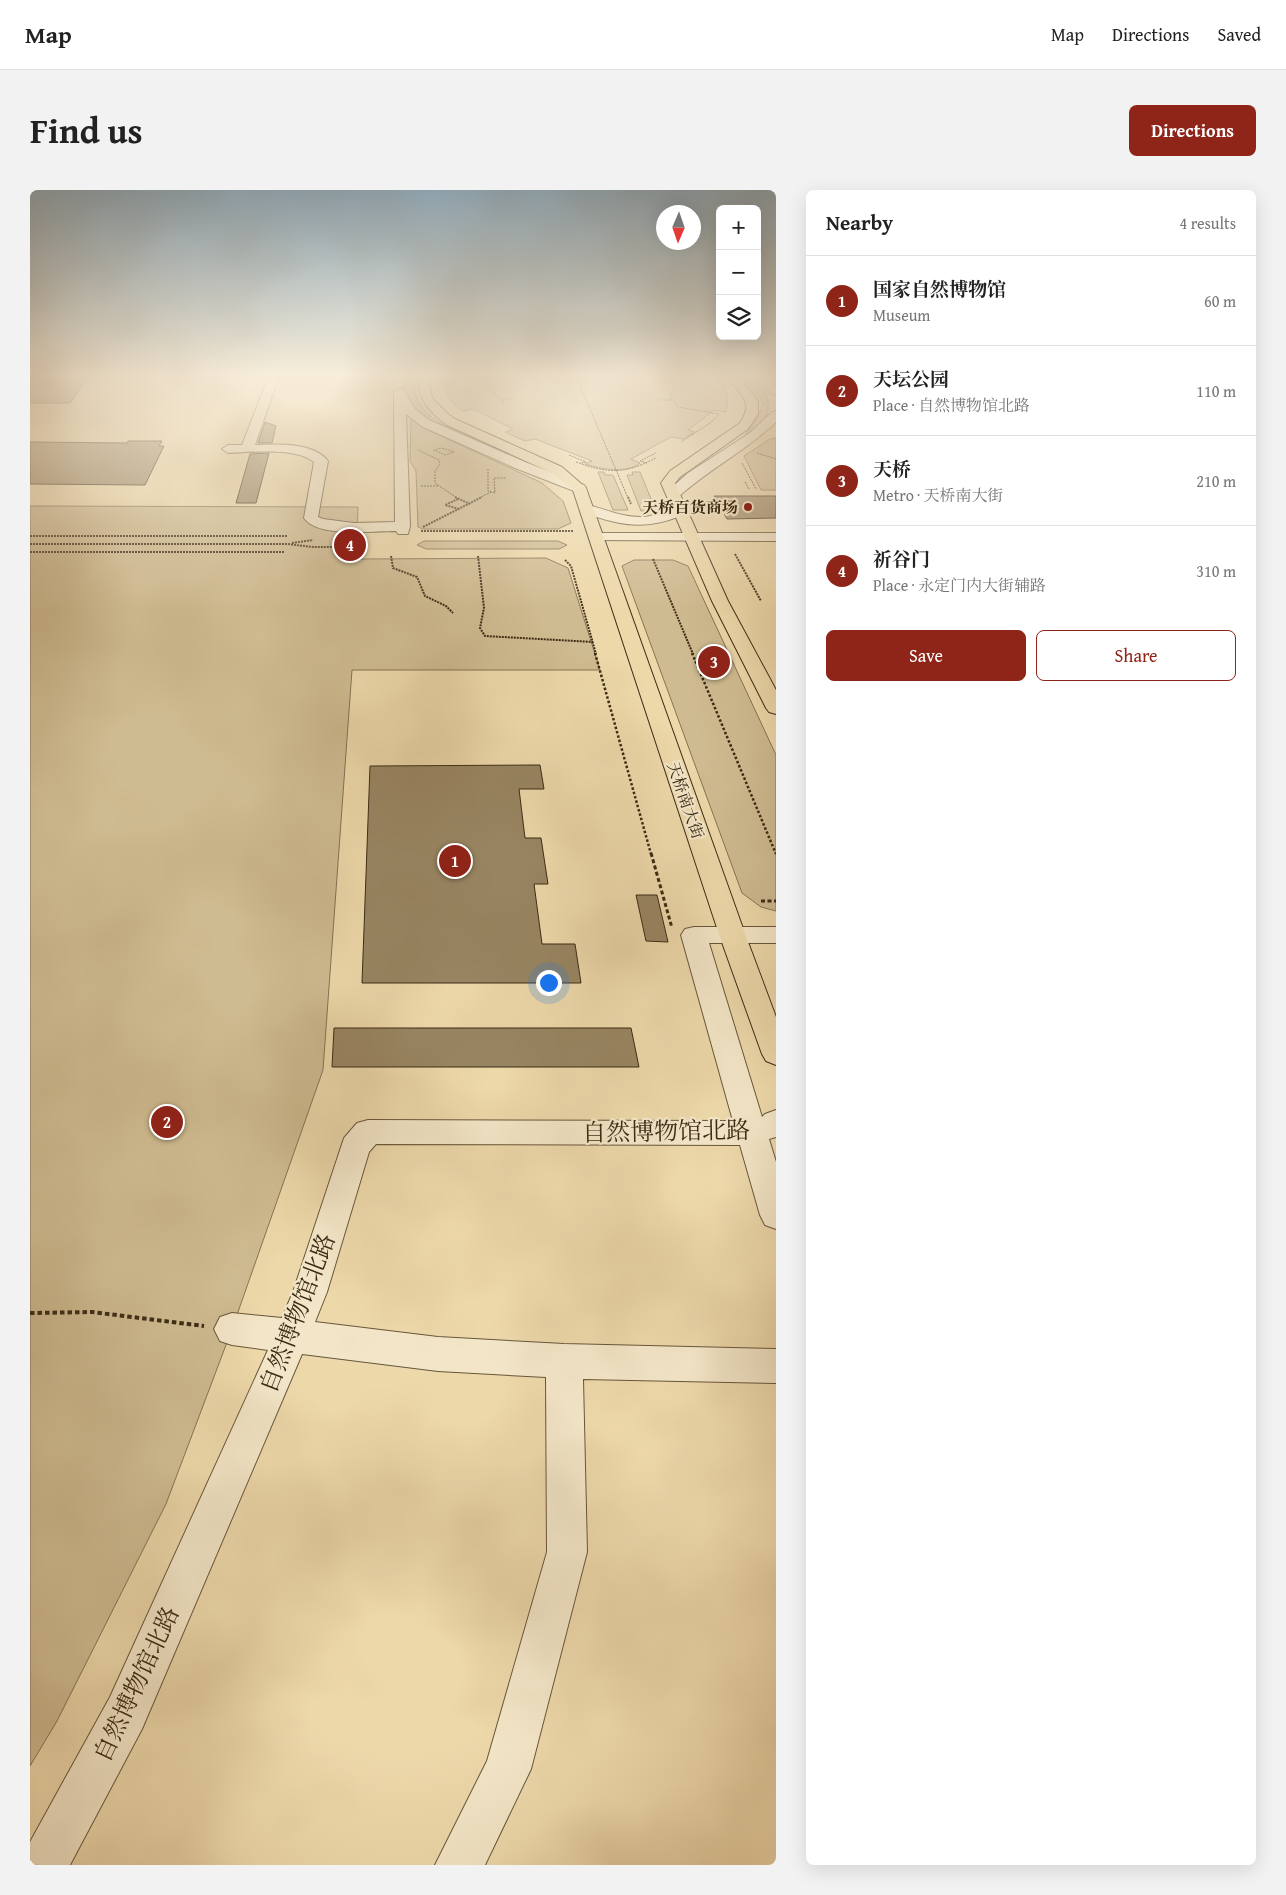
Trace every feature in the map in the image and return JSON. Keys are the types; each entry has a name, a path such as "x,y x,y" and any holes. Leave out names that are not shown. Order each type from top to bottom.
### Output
{"main road":[{"path":"522,454 557,470 579,488"},
{"path":"704,454 675,474 668,483 720,602 776,708"},
{"name":"天桥南大街","path":"579,488 732,934 776,1054"}],"street":[{"path":"311,454 320,461 311,518 318,524 403,528 401,454"},
{"path":"495,454 579,488"},
{"path":"673,494 693,476 735,456"},
{"path":"587,509 621,520 639,522 663,518 680,511"},
{"path":"694,542 776,537"},
{"path":"597,542 694,542 776,545"},
{"path":"776,935 683,932 764,1128 776,1216"},
{"name":"自然博物馆北路","path":"44,1865 126,1713 292,1336 310,1292 355,1147 368,1132 764,1128"},
{"path":"232,1330 438,1354 564,1361 776,1366"},
{"path":"459,1865 508,1770 567,1552 564,1361"}],"path":[{"path":"429,454 439,460 440,464 435,471 435,482 438,486 458,499 470,504"},
{"path":"432,456 438,454"},
{"path":"567,454 586,462 580,463"},
{"path":"610,454 639,522"},
{"path":"646,463 640,462 654,454"},
{"path":"735,456 756,489"},
{"path":"566,458 601,470 617,471 630,470 656,458"},
{"path":"488,466 488,491"},
{"path":"745,482 749,489"},
{"path":"421,486 438,486"},
{"path":"420,528 491,492"},
{"path":"458,499 445,505 459,509"},
{"path":"403,528 573,531"},
{"path":"30,536 288,536"},
{"path":"30,544 287,544 313,547 350,547"},
{"path":"30,552 285,552"},
{"path":"735,554 761,601"},
{"path":"391,556 393,568 415,575 422,580 425,596 446,606 454,613"},
{"path":"478,556 484,608 480,628 485,636 593,642"},
{"path":"652,559 776,854"},
{"path":"565,560 571,566 683,932"},
{"path":"761,901 776,901"},
{"path":"30,1312 92,1312 232,1330"}],"shaded area":[{"path":"410,454 480,454 542,483 563,501 571,523 558,529 423,529 418,527 416,471 410,461"},
{"path":"574,454 640,454 631,459 640,463 628,468 606,469 585,464 592,461"},
{"path":"747,454 776,454 776,490 761,490 744,456"},
{"path":"598,472 604,472 605,475 613,475 628,510 613,510"},
{"path":"632,472 640,472 656,511 641,511 627,475 633,475"},
{"path":"30,506 358,507 356,554 361,559 546,558 568,568 600,670 352,670 323,1070 232,1329 166,1504 57,1721 30,1766"},
{"path":"424,541 558,541 567,545 559,549 426,549 417,545"},
{"path":"634,560 673,560 688,566 776,755 776,911 761,907 742,893 622,566"}],"building":[{"path":"30,454 160,454 145,485 30,484"},
{"path":"250,454 269,454 256,503 236,503"},
{"name":"天桥百货商场","path":"714,496 776,496 776,518 727,519"},
{"path":"540,765 544,789 519,789 525,838 541,838 548,884 534,884 542,944 575,944 581,983 362,983 370,766"},
{"path":"636,895 657,895 668,942 646,941"},
{"path":"334,1028 631,1028 639,1067 332,1067"}],"place":[{"name":"天桥百货商场","path":"748,507"},
{"name":"祈谷门","path":"350,545"},
{"name":"天桥","path":"714,662"},
{"name":"国家自然博物馆","path":"455,861"},
{"name":"天坛公园","path":"167,1122"}]}
